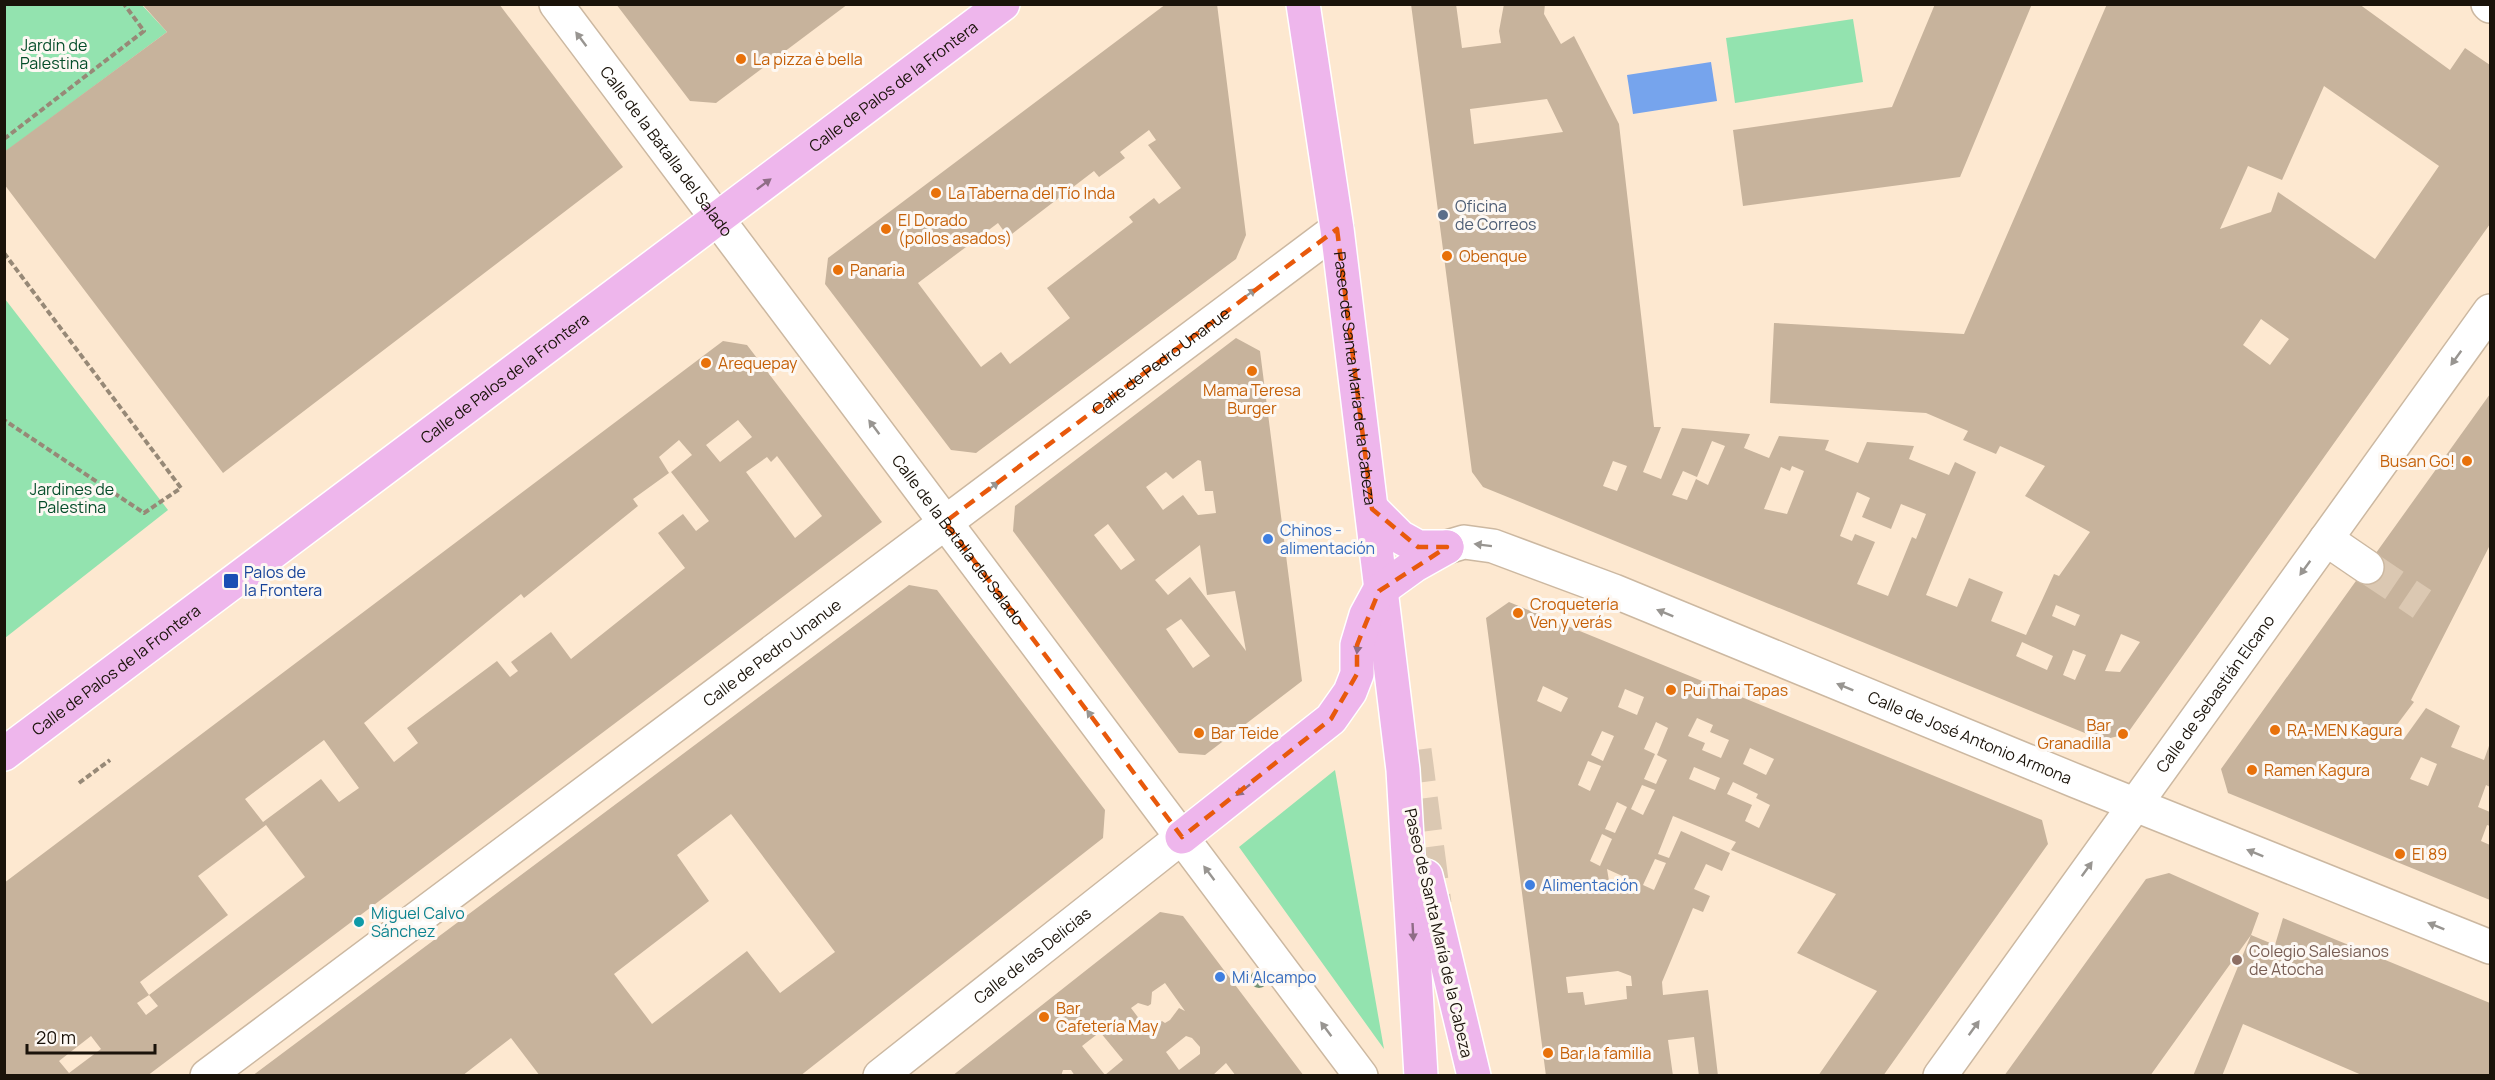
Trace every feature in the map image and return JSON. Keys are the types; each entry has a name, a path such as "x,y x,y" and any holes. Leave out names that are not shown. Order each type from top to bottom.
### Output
{"main road":[{"name":"Calle de Palos de la Frontera","path":"4,754 1004,4"},
{"name":"Paseo de Santa María de la Cabeza","path":"1303,4 1337,229 1405,789 1421,1076"},
{"path":"1372,509 1400,537 1418,547 1447,547"},
{"path":"1182,837 1331,719 1350,692 1357,674 1357,645 1366,615 1380,591 1415,565 1447,547"},
{"name":"Paseo de Santa María de la Cabeza","path":"1405,789 1474,1076"}],"street":[{"name":"Calle de la Batalla del Salado","path":"556,4 1361,1076"},
{"name":"Calle de Pedro Unanue","path":"207,1076 1337,229"},
{"name":"Calle de Sebastián Elcano","path":"1940,1076 2133,804 2490,311"},
{"path":"2326,539 2367,567"},
{"name":"Calle de José Antonio Armona","path":"1447,547 1464,542 1493,546 1614,591 2133,804 2490,947"},
{"name":"Calle de las Delicias","path":"880,1076 1182,837"}],"path":[{"path":"4,139 144,30 124,4"},
{"path":"4,253 181,488 144,513 4,420"},
{"path":"79,783 111,760"}],"highlighted area":[{"path":"1337,229 1372,509 1418,547 1447,547 1379,591 1357,645 1357,674 1331,719 1182,837 945,522"}],"green space":[{"name":"Jardín de Palestina","path":"4,5 142,5 167,32 5,152"},
{"path":"1853,19 1863,82 1735,103 1726,38"},
{"name":"Jardines de Palestina","path":"5,299 168,510 5,638"},
{"path":"1335,770 1384,1049 1239,847"}],"water":[{"path":"1711,62 1717,101 1633,114 1627,75"}],"building":[{"path":"142,4 499,4 623,167 223,473 4,184 4,152 167,32"},
{"path":"616,4 848,4 716,103 690,101"},
{"path":"1166,4 1217,4 1246,235 1236,259 976,453 951,450 825,284 828,258","holes":["1149,130 1156,140 1148,145 1181,188 1159,204 1154,198 1129,217 1133,222 1047,288 1070,318 1010,364 1001,352 981,367 918,283 998,223 1008,237 1094,171 1099,177 1125,158 1120,152"]},
{"path":"1411,4 1456,4 1462,48 1501,43 1499,31 1504,4 1545,4 1544,14 1561,44 1574,36 1619,124 1654,427 1661,427 1643,472 1661,479 1682,428 1750,434 1744,448 1769,458 1779,436 1829,440 1825,450 1858,463 1867,442 1914,446 1909,459 1949,475 1955,462 1976,472 1926,595 1957,607 1969,578 2003,592 1991,621 2026,635 2054,574 2059,576 2090,532 2025,496 2045,466 2000,446 1996,454 1963,440 1968,431 1926,413 1770,403 1774,323 1964,334 2107,4 2359,4 2450,70 2465,48 2490,65 2490,224 2127,734 2102,740 1483,487 1472,472","holes":["2324,86 2439,166 2375,259 2278,192 2271,212 2220,229 2248,166 2282,180","1547,99 1563,132 1474,144 1470,109","2261,319 2289,339 2270,365 2243,345","1712,441 1725,446 1708,485 1696,479 1687,500 1672,495 1683,471 1697,477","1613,461 1627,466 1617,491 1603,486","1792,466 1804,471 1787,514 1764,509 1781,467 1790,471","1857,492 1870,498 1862,517 1891,529 1901,504 1926,514 1916,539 1912,537 1888,596 1857,584 1875,542 1855,534 1852,541 1840,536","2056,605 2080,615 2075,626 2052,616","2121,634 2140,642 2120,672 2105,671","2022,642 2053,656 2047,670 2016,656","2073,650 2086,655 2075,680 2063,675"]},
{"path":"1935,4 2032,4 1960,177 1743,206 1733,130 1892,107"},
{"path":"1236,338 1260,351 1302,681 1205,755 1179,753 1013,531 1015,506","holes":["1198,460 1201,461 1205,491 1213,491 1216,513 1198,515 1183,495 1163,510 1146,487 1166,472 1173,479","1108,524 1135,560 1121,570 1094,535","1200,545 1207,595 1235,591 1246,651 1190,577 1168,595 1155,580","1181,619 1210,656 1193,668 1166,629"]},
{"path":"723,341 747,345 882,522 147,1076 4,1076 4,883","holes":["738,420 752,437 720,462 706,445","679,440 692,455 671,472 709,521 696,531 683,514 658,533 685,568 571,659 551,632 511,662 518,671 510,677 497,661 407,728 418,743 394,762 364,723 521,594 524,598 638,506 633,499 669,473 659,457","777,456 822,516 795,538 746,472 767,457 771,462","324,740 359,788 339,802 321,779 263,822 245,799","266,825 305,877 149,995 140,982 228,915 198,876","149,995 158,1006 146,1015 137,1003","91,1036 101,1049 69,1073 59,1061"]},
{"path":"2490,394 2490,545 2411,700 2414,702 2390,734 2403,740 2426,708 2460,726 2451,747 2484,760 2490,743 2490,787 2486,785 2478,807 2490,812 2490,826 2487,825 2481,841 2490,845 2490,900 2228,793 2221,769","holes":["2421,757 2437,764 2428,786 2410,779"]},
{"path":"909,585 937,590 1105,810 1103,838 800,1076 540,1076 511,1038 462,1076 252,1076","holes":["731,814 835,952 780,993 747,951 652,1024 614,974 709,901 677,855"]},
{"path":"1509,602 2042,820 2048,844 1883,1076 1818,1076 1877,991 1797,953 1836,894 1731,850 1736,842 1673,816 1658,854 1669,858 1681,831 1730,853 1722,871 1706,864 1694,889 1710,896 1703,912 1693,908 1662,982 1663,995 1708,990 1718,1076 1699,1076 1694,1037 1668,1040 1673,1076 1546,1076 1486,618","holes":["1543,686 1568,698 1561,712 1537,701","1625,689 1644,697 1637,715 1618,707","1697,718 1713,725 1710,732 1729,740 1721,758 1702,750 1705,743 1688,736","1656,722 1668,728 1657,755 1667,760 1656,784 1644,779 1655,754 1644,749","1602,731 1614,736 1603,761 1591,755","1750,748 1774,759 1766,775 1743,764","1588,761 1601,766 1590,791 1578,785","1694,767 1720,778 1715,790 1689,779","1733,782 1758,794 1756,798 1770,805 1759,828 1745,821 1752,805 1727,794","1642,785 1655,790 1643,815 1631,809","1617,802 1627,807 1615,833 1605,829","1602,834 1612,839 1600,866 1590,861","1655,859 1666,863 1654,890 1643,885","1607,869 1631,880 1625,894 1610,887","1618,971 1631,976 1632,986 1626,986 1627,999 1585,1005 1583,992 1568,993 1566,977"]},
{"path":"2169,873 2259,913 2251,935 2150,1076 2004,1076 2146,879"},
{"path":"1160,912 1183,916 1304,1076 1236,1076 1226,1063 1212,1076 1075,1076 1071,1070 1063,1070 1061,1076 952,1076","holes":["1165,983 1185,1011 1179,1008 1170,1020 1165,1023 1162,1021 1152,1029 1153,1037 1131,1008 1138,1003 1148,1006 1151,1004 1152,992","1100,1032 1123,1060 1105,1075 1082,1046","1186,1036 1192,1038 1200,1047 1200,1054 1179,1070 1166,1052"]},
{"path":"2283,918 2490,1003 2490,1076 2364,1076 2243,1024 2222,1076 2193,1076 2251,935 2275,945"}],"tunnel":[{"path":"2367,567 2422,604"},
{"path":"1415,750 1435,904"}],"place":[{"name":"La pizza è bella","path":"741,59"},
{"name":"La Taberna del Tío Inda","path":"936,193"},
{"name":"Oficina de Correos","path":"1443,215"},
{"name":"El Dorado (pollos asados)","path":"886,229"},
{"name":"Obenque","path":"1447,256"},
{"name":"Panaria","path":"838,270"},
{"name":"Arequepay","path":"706,363"},
{"name":"Mama Teresa Burger","path":"1252,371"},
{"name":"Busan Go!","path":"2467,461"},
{"name":"Chinos - alimentación","path":"1268,539"},
{"name":"Palos de la Frontera","path":"231,581"},
{"name":"Croquetería Ven y verás","path":"1518,613"},
{"name":"Pui Thai Tapas","path":"1671,690"},
{"name":"RA-MEN Kagura","path":"2275,730"},
{"name":"Bar Teide","path":"1199,733"},
{"name":"Bar Granadilla","path":"2123,734"},
{"name":"Ramen Kagura","path":"2252,770"},
{"name":"El 89","path":"2400,854"},
{"name":"Alimentación","path":"1530,885"},
{"name":"Miguel Calvo Sánchez","path":"359,922"},
{"name":"Colegio Salesianos de Atocha","path":"2237,960"},
{"name":"Mi Alcampo","path":"1220,977"},
{"name":"Bar Cafetería May","path":"1044,1017"},
{"name":"Bar la familia","path":"1548,1053"}]}
